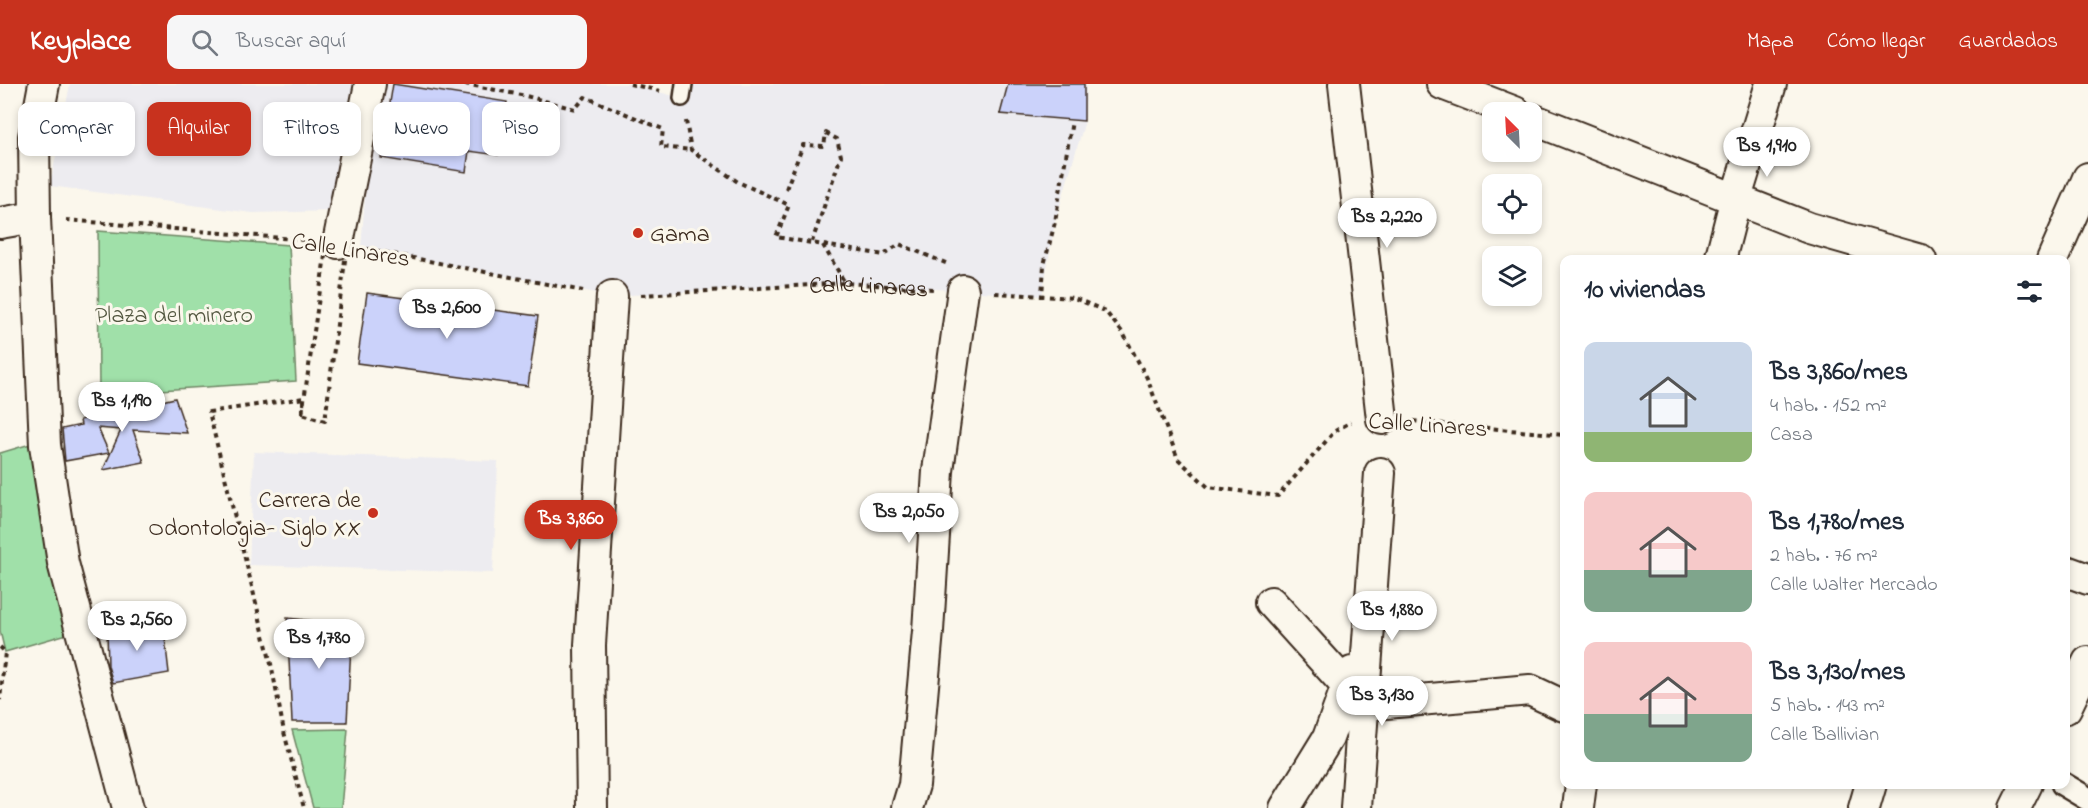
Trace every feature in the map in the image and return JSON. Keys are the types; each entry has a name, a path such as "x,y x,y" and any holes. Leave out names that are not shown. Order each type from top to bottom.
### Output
{"street":[{"path":"44,84 34,136 35,218 46,457 63,563 128,808"},
{"path":"345,245 370,84"},
{"path":"1344,84 1382,419"},
{"path":"1442,84 1489,102"},
{"path":"1721,255 1771,84"},
{"path":"1542,123 1809,228 1904,255"},
{"path":"2054,255 2088,178"},
{"path":"0,224 35,218"},
{"path":"907,808 914,785 928,631 938,471 974,291"},
{"path":"592,808 590,645 612,296"},
{"path":"1356,808 1355,695 1370,620 1380,473"},
{"path":"2070,573 2088,579"},
{"path":"1271,602 1355,695 1530,690 1560,704"},
{"path":"2070,700 2088,662"},
{"path":"1285,808 1355,695"},
{"path":"2070,788 2088,800"},
{"path":"1578,808 1580,789"},
{"path":"1864,808 1870,789"},
{"path":"2015,808 2024,789"}],"path":[{"path":"465,84 526,96 575,109 585,97 663,129 661,147 691,150 738,182 789,205 776,237 884,255 898,244 937,258 966,273 974,291"},
{"path":"630,84 683,91 691,150"},
{"path":"1042,296 1044,265 1055,222 1071,121"},
{"path":"786,189 803,145 824,147 826,133 837,139 841,156 839,165 812,242"},
{"name":"Calle Linares","path":"35,218 345,245 612,296 845,284 1074,298 1106,311 1123,333 1147,378 1178,459 1208,487 1278,496 1335,431 1366,414 1382,419 1560,435"},
{"path":"345,245 325,421 302,414 304,398 345,245"},
{"path":"823,245 845,284"},
{"path":"304,398 209,412 304,808"},
{"path":"0,647 5,652 0,700"}],"shaded area":[{"path":"70,84 359,84 356,102 263,102 263,156 347,156 337,211 252,213 50,186 56,156 135,156 135,102 66,102"},
{"path":"374,84 628,84 682,98 690,84 1086,84 1085,121 1055,222 1042,296 845,283 612,296 361,248"},
{"name":"Carrera de Odontologia- Siglo XX","path":"254,452 498,461 493,573 249,565"}],"green space":[{"name":"Plaza del minero","path":"98,231 289,245 296,381 99,394"},
{"path":"37,442 74,632 5,652 0,631 0,453"},
{"path":"348,729 341,808 313,808 292,730"}],"building":[{"path":"393,84 507,102 482,102 482,153 470,151 470,102 390,102"},
{"path":"1008,84 1084,84 1084,121 1000,114"},
{"path":"381,156 468,156 466,172 381,158"},
{"path":"367,293 538,316 528,386 357,363"},
{"path":"175,398 187,433 133,430 144,462 103,470 121,430 98,428 109,453 65,461 62,429 81,425 80,420"},
{"path":"287,618 352,625 347,722 292,722"},
{"path":"163,621 169,673 113,683 108,666 107,631"}],"place":[{"name":"Gama","path":"638,233"},
{"name":"Carrera de Odontologia- Siglo XX","path":"373,513"}]}
